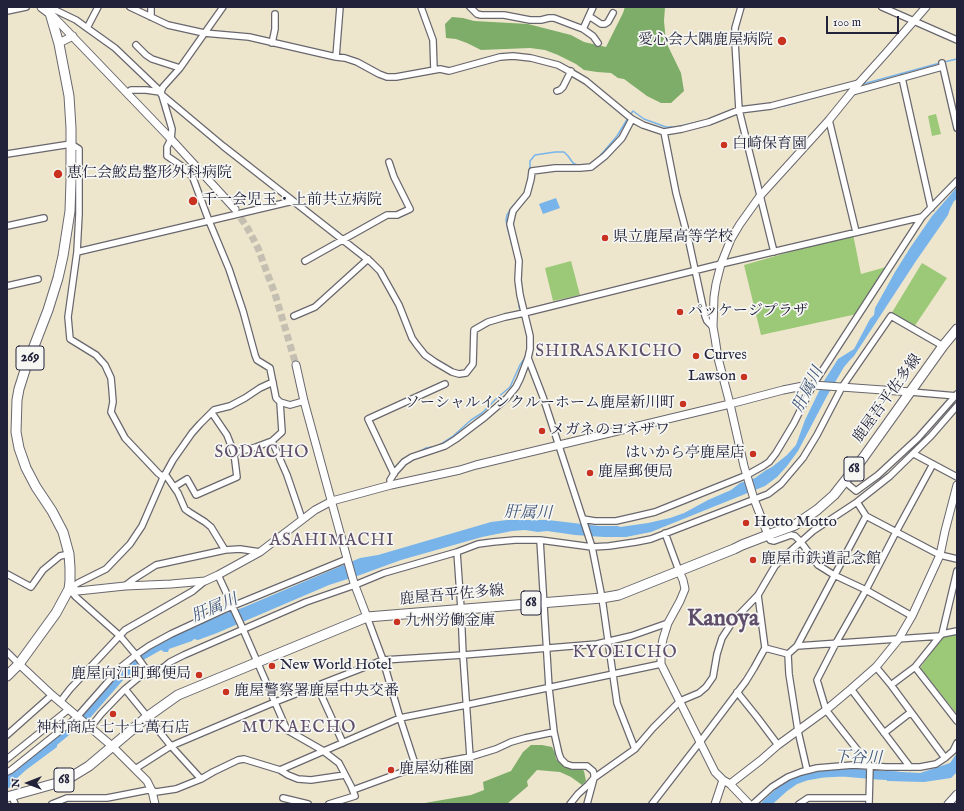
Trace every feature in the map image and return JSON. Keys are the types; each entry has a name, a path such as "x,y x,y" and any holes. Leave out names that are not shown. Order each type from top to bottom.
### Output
{"main road":[{"path":"42,7 50,9"},
{"name":"269","path":"7,676 19,664 56,613 69,590 69,554 64,532 36,488 26,468 17,438 16,413 19,389 58,278 70,210 71,113 59,44 50,9"},
{"name":"鹿屋吾平佐多線","path":"11,799 58,783 89,766 147,716 178,695 367,617 602,598 619,595 795,525 818,510 834,495 863,458 943,346 957,329"}],"street":[{"path":"7,11 26,7"},
{"path":"87,28 98,7"},
{"path":"130,7 168,25 204,33 249,37 345,58 358,62 379,74 387,76 396,77 440,69 449,71 500,57 513,56 531,58 558,65 571,71 586,81 632,119 643,125 664,132 682,130 709,122 739,110 771,106 859,83"},
{"path":"151,7 151,17"},
{"path":"223,7 180,68 163,87 161,93 172,129 172,139 167,147 167,156 186,169 192,178 229,269 244,312 254,355 257,360 270,368 276,398 280,402 290,405 304,401"},
{"path":"336,57 340,7"},
{"path":"421,7 432,40 434,70"},
{"path":"470,7 477,14 481,15 504,15 530,20 554,18 583,29 593,36 598,44"},
{"path":"583,29 593,7"},
{"path":"741,7 735,28 739,110 774,252"},
{"path":"882,7 957,40"},
{"path":"912,616 818,565 795,536 791,535 770,540 746,475 718,358 713,327 716,284 721,264 728,246 740,224 760,196 926,7"},
{"path":"50,9 76,20 115,48 161,93 223,146 368,259 380,271 399,305 412,338 417,345 425,355 435,362 452,372 459,374 466,373 473,364 474,330 488,322 695,270 922,217"},
{"path":"50,9 73,36 172,139 235,209"},
{"path":"589,16 601,24 604,24 608,22 613,13"},
{"path":"272,43 275,14"},
{"path":"59,44 73,36"},
{"path":"136,45 146,55 180,68"},
{"path":"851,92 942,65 957,128"},
{"path":"557,91 563,87 571,71"},
{"path":"902,78 931,208"},
{"path":"127,93 131,90 146,90 161,93"},
{"path":"391,485 390,480 404,462 412,457 445,446 456,439 507,398 516,387 528,358 530,336 520,295 518,280 519,261 510,224 513,211 527,194 532,171 556,168 591,167 605,156 622,138 632,119"},
{"path":"828,120 856,232"},
{"path":"664,132 676,193 705,316 707,321 713,327"},
{"path":"7,154 71,144 79,150 79,214 77,252 68,317 70,339 96,355 105,365 111,378 113,402 111,412 125,438 158,473 164,475 178,493 185,509 211,527 225,550"},
{"path":"305,261 387,215 397,215 410,209 394,177 389,162"},
{"path":"584,520 606,521 625,519 662,509 746,475 769,462 776,453 815,386 922,217 957,180"},
{"path":"77,252 293,201"},
{"path":"7,226 44,218"},
{"path":"294,316 315,307 368,259"},
{"path":"7,286 38,279"},
{"path":"703,306 714,306"},
{"path":"90,728 125,689 148,672 164,667 184,655 243,628 306,602 384,573 478,544 493,542 540,540 592,545 623,545 651,539 768,494 781,484 803,458 842,387 891,316 943,346"},
{"path":"528,358 560,445 592,545 609,642 617,703 635,749"},
{"path":"296,365 304,401 355,584 383,660 416,767"},
{"path":"69,590 78,583 106,569 130,544 142,526 164,475 173,460 192,433 214,410 230,406 273,382"},
{"path":"394,474 368,419 445,384"},
{"path":"60,702 125,630 193,591 205,581 260,552 314,510 332,501 391,485 460,470 803,386 842,387 957,395"},
{"path":"844,481 856,491 878,475 918,438 957,395"},
{"path":"234,453 272,441 282,432 280,402"},
{"path":"570,804 594,778 635,749 653,728 680,701 699,693 706,687 713,676 716,654 722,638 733,621 758,595 775,566 800,541 858,502 890,476 932,436 957,406"},
{"path":"174,487 187,479 196,495 237,477 234,453 227,435 212,413"},
{"path":"272,441 287,474 302,519"},
{"path":"914,454 957,476"},
{"path":"799,804 808,798 819,801 869,801 870,766 826,710 817,680 933,464"},
{"path":"715,804 726,782 762,760 778,745 826,710 876,667 898,640 912,616 940,555 957,485"},
{"path":"858,502 866,516 940,555 957,559"},
{"path":"788,654 797,646 866,516"},
{"path":"665,534 685,589 668,623 661,650 661,664 715,772 749,804"},
{"path":"540,540 549,688 554,732 561,759 566,764 572,766 587,766 593,771 594,778 587,804"},
{"path":"125,586 156,565 225,550 240,549 260,552"},
{"path":"456,552 470,757"},
{"path":"7,574 31,587 43,570 60,556 69,554"},
{"path":"7,772 77,717 121,667 149,646 171,634 233,607 348,560"},
{"path":"892,685 915,667 941,635 957,570"},
{"path":"218,575 243,628 287,730 324,751 339,763 355,796 329,804"},
{"path":"69,590 78,591 125,586 205,581"},
{"path":"69,590 120,636 148,672"},
{"path":"652,804 737,692 754,668 765,648 758,595"},
{"path":"135,769 172,746 275,702 383,660 597,644 631,636 668,623"},
{"path":"797,646 898,640 941,635 957,631"},
{"path":"765,648 788,654"},
{"path":"7,652 52,696 112,746 147,781 152,791 155,804"},
{"path":"788,654 789,674 798,731 807,770"},
{"path":"280,770 400,718 661,664"},
{"path":"876,667 892,685 945,758"},
{"path":"915,667 957,721"},
{"path":"317,686 343,743"},
{"path":"125,689 201,779"},
{"path":"851,689 910,767"},
{"path":"737,692 778,745"},
{"path":"7,735 52,696"},
{"path":"7,759 69,709"},
{"path":"884,733 911,712"},
{"path":"352,790 416,767 470,757 524,738 554,732"},
{"path":"753,804 772,787 788,777 807,770 853,765 886,768 920,767 936,764 953,751 957,743"},
{"path":"52,804 67,798 107,798 148,790 156,792 176,789 201,779 238,760 244,760 280,770 298,779 311,780 345,775"},
{"path":"948,804 957,794"},
{"path":"283,798 308,804"}],"green space":[{"path":"625,7 665,7 664,21 666,42 681,73 684,91 671,103 661,103 647,96 624,79 618,78 611,73 584,70 576,64 545,50 530,48 481,50 456,39 446,38 445,24 452,17 474,21 528,24 571,35 584,42 606,47"},
{"path":"936,114 941,134 932,136 928,116"},
{"path":"853,234 861,274 886,267 857,314 761,335 744,265"},
{"path":"571,261 580,295 553,301 545,268"},
{"path":"922,263 947,278 914,327 891,314"},
{"path":"957,634 957,714 920,668 943,637"},
{"path":"531,745 552,747 556,759 562,764 569,767 579,767 584,771 586,781 582,785 571,777 560,772 537,770 527,781 528,786 507,804 419,804 471,795 484,790 483,782 511,771 523,752"}],"water":[{"path":"957,187 957,199 954,201 948,215 854,356 844,367 798,451 777,477 765,486 651,532 626,537 575,535 525,530 482,537 401,560 329,585 217,633 198,640 194,639 169,649 168,652 161,650 145,659 144,664 124,679 76,732 74,731 57,745 57,747 26,770 9,788 7,788 7,775 44,746 121,669 139,654 173,636 226,613 242,608 360,558 378,555 491,522 507,520 548,520 620,527 648,523 684,513 731,490 740,483 755,478 787,455 796,445 805,420 824,381 838,359 854,349 870,319 874,315 875,308 910,248 932,216"},
{"path":"556,198 560,208 543,214 539,204"},
{"path":"957,753 957,772 951,778 924,782 887,781 884,771 920,773 950,763"}],"waterway":[{"path":"944,62 957,59"},
{"path":"863,84 940,63"},
{"path":"784,106 824,95"},
{"path":"630,115 633,111 644,119 666,127 676,127 698,122"},
{"path":"590,164 599,157 617,136 628,118"},
{"path":"530,171 530,161 535,155 555,152 564,152 573,163 579,166"},
{"path":"512,245 506,220 512,207 521,197"},
{"path":"519,300 521,312"},
{"path":"438,446 452,437 471,420 482,413 510,387 520,365 526,356"},
{"path":"419,452 426,448 432,447"},
{"name":"下谷川","path":"766,804 785,787 795,780 806,776 843,772 897,776"}],"tunnel":[{"path":"235,209 258,248 275,294 296,365"}],"place":[{"name":"愛心会大隅鹿屋病院","path":"782,41"},
{"name":"白崎保育園","path":"724,145"},
{"name":"恵仁会鮫島整形外科病院","path":"58,174"},
{"name":"千一会児玉・上前共立病院","path":"193,201"},
{"name":"県立鹿屋高等学校","path":"605,238"},
{"name":"パッケージプラザ","path":"680,312"},
{"name":"Curves","path":"696,356"},
{"name":"Lawson","path":"744,377"},
{"name":"ソーシャルインクルーホーム鹿屋新川町","path":"683,404"},
{"name":"メガネのヨネザワ","path":"542,431"},
{"name":"はいから亭鹿屋店","path":"753,454"},
{"name":"鹿屋郵便局","path":"590,473"},
{"name":"Hotto Motto","path":"746,523"},
{"name":"鹿屋市鉄道記念館","path":"753,560"},
{"name":"九州労働金庫","path":"397,622"},
{"name":"New World Hotel","path":"272,666"},
{"name":"鹿屋向江町郵便局","path":"199,675"},
{"name":"鹿屋警察署鹿屋中央交番","path":"226,692"},
{"name":"神村商店 七十七萬石店","path":"113,714"},
{"name":"鹿屋幼稚園","path":"391,770"}],"district":[{"name":"SHIRASAKICHO","path":"609,353"},
{"name":"SODACHO","path":"262,454"},
{"name":"ASAHIMACHI","path":"332,542"},
{"name":"Kanoya","path":"723,620"},
{"name":"KYOEICHO","path":"625,654"},
{"name":"MUKAECHO","path":"299,729"}],"water label":[{"name":"肝属川","path":"809,390"},
{"name":"肝属川","path":"528,514"},
{"name":"肝属川","path":"215,609"}]}
